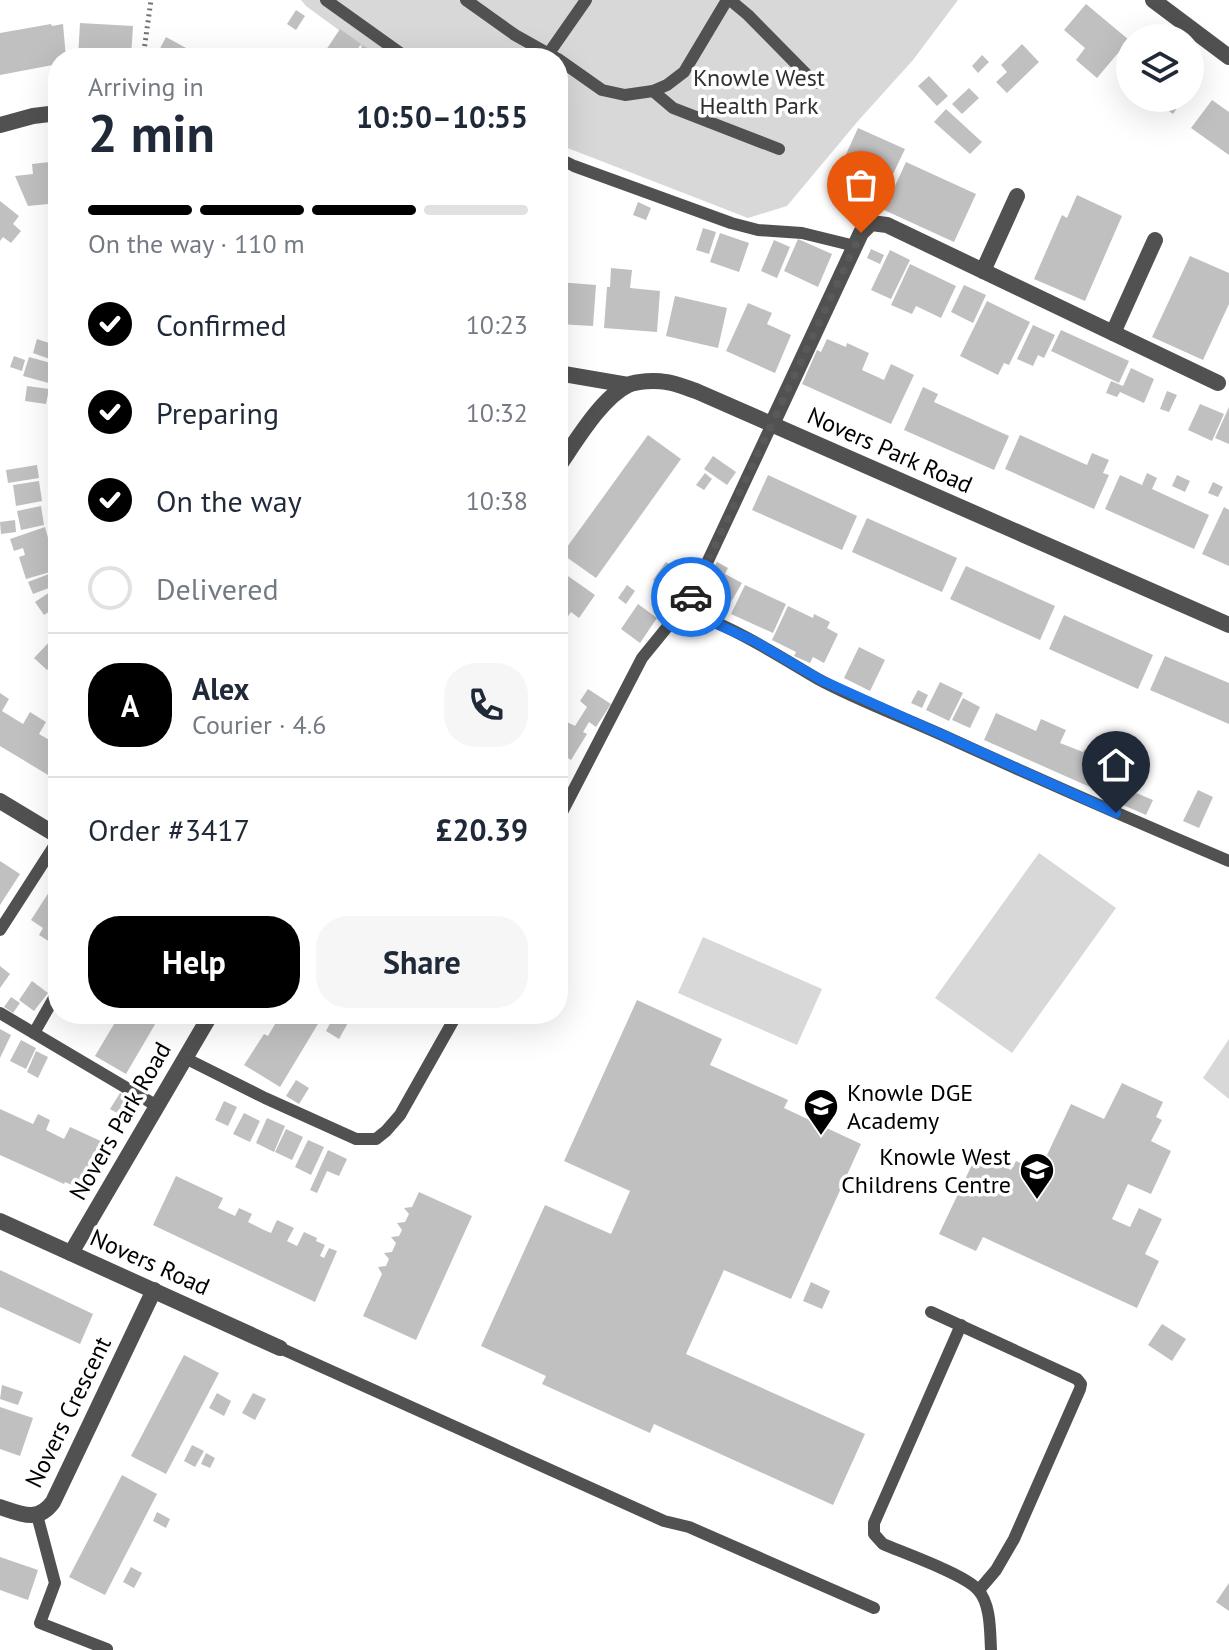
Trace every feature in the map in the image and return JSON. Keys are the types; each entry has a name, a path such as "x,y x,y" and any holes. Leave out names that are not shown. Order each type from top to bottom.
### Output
{"street":[{"path":"1153,0 1229,57"},
{"path":"0,125 48,114"},
{"path":"983,271 1017,196"},
{"path":"772,424 855,246 871,223 883,223 1223,386"},
{"path":"1113,333 1155,240"},
{"name":"Novers Park Road","path":"568,375 628,385 667,382 696,391 1229,625"},
{"path":"568,453 606,402 628,385"},
{"path":"0,801 48,832"},
{"name":"Novers Park Road","path":"71,1253 205,1024"},
{"name":"Novers Road","path":"0,1221 280,1348"},
{"name":"Novers Crescent","path":"0,1507 20,1514 46,1512 154,1290"}],"lane":[{"path":"326,0 393,48"},
{"path":"466,0 539,48"},
{"path":"560,48 586,0"},
{"path":"568,66 602,90 625,95 653,91 684,72 728,0 748,15 815,83"},
{"path":"653,91 673,108 779,149"},
{"path":"568,163 731,223 758,230 802,233 855,246"},
{"path":"684,612 772,424"},
{"path":"568,801 642,658 677,615 684,612 754,641 835,687 1060,789 1229,861"},
{"path":"0,930 48,854"},
{"path":"34,1033 48,1008"},
{"path":"0,1013 157,1106"},
{"path":"185,1058 356,1139 376,1139 400,1115 451,1024"},
{"path":"931,1312 1077,1379 1081,1384 1014,1539 996,1570 979,1590"},
{"path":"961,1325 874,1523 874,1534 883,1544 964,1579 979,1590 990,1625 991,1650"},
{"path":"280,1348 664,1521 689,1527 874,1608"},
{"path":"37,1515 55,1583 40,1623 107,1649"}],"path":[{"path":"144,48 151,0"}],"green space":[{"name":"Knowle West Health Park","path":"301,0 958,0 913,60 787,206 748,218 568,148 568,48 363,48"},
{"path":"1039,853 1116,908 1012,1053 935,998"},
{"path":"703,937 822,989 797,1045 678,993"},
{"path":"1229,1039 1229,1099 1203,1078"}],"building":[{"path":"1086,4 1116,29 1116,55 1097,78 1076,60 1085,48 1064,30"},
{"path":"296,10 305,16 296,30 287,24"},
{"path":"80,23 133,26 132,48 79,48"},
{"path":"63,24 65,48 48,48 48,66 0,75 0,33"},
{"path":"340,29 361,44 358,48 327,48"},
{"path":"166,37 186,48 160,48"},
{"path":"1022,44 1039,62 1007,93 996,82 1007,72 1001,65"},
{"path":"982,55 989,62 978,73 972,66"},
{"path":"929,76 948,96 937,106 918,86"},
{"path":"969,88 979,98 962,114 952,104"},
{"path":"1212,100 1229,112 1229,155 1191,128"},
{"path":"946,109 982,142 970,154 934,122"},
{"path":"858,128 905,149 882,197 836,176"},
{"path":"48,162 48,204 28,206 15,176 33,174 32,164"},
{"path":"906,162 976,194 954,242 884,210"},
{"path":"1077,195 1122,216 1085,301 1034,279 1062,215 1067,218"},
{"path":"0,201 19,216 13,224 21,231 11,243 3,237 0,241"},
{"path":"638,202 651,208 646,220 633,215"},
{"path":"703,228 716,232 709,254 696,250"},
{"path":"720,233 749,243 739,272 710,262"},
{"path":"798,239 832,254 818,287 784,271"},
{"path":"774,240 790,247 777,278 761,271"},
{"path":"871,249 884,255 880,264 867,258"},
{"path":"890,250 910,260 891,299 871,290"},
{"path":"1190,256 1229,273 1229,304 1203,360 1152,337"},
{"path":"910,264 956,286 941,318 916,306 912,314 891,305"},
{"path":"611,268 632,270 630,288 660,291 657,332 604,328"},
{"path":"568,283 596,285 593,326 568,325"},
{"path":"964,285 986,295 973,323 951,312"},
{"path":"675,296 727,308 718,348 666,336"},
{"path":"987,301 1030,322 1009,365 1004,363 998,375 960,356"},
{"path":"748,303 772,313 767,324 791,335 775,373 726,351"},
{"path":"1033,325 1055,335 1044,358 1038,355 1033,366 1017,359"},
{"path":"1061,330 1129,361 1119,383 1051,351"},
{"path":"37,339 48,343 48,358 33,353"},
{"path":"827,339 846,347 847,343 869,353 862,370 884,380 891,364 914,375 891,424 802,384 817,350 821,352"},
{"path":"14,356 25,360 22,371 10,367"},
{"path":"29,357 48,362 48,383 23,376"},
{"path":"1131,368 1154,379 1144,403 1120,392 1117,397 1106,393 1111,381 1123,386"},
{"path":"27,386 48,389 46,404 25,401"},
{"path":"923,387 938,394 934,402 1009,436 994,470 904,430"},
{"path":"1167,391 1177,395 1169,412 1160,409"},
{"path":"1200,404 1224,414 1212,441 1188,430"},
{"path":"1229,407 1229,444 1215,438"},
{"path":"648,435 681,459 596,578 568,558 568,546"},
{"path":"1020,435 1087,465 1092,453 1109,460 1103,473 1109,475 1094,509 1005,469"},
{"path":"713,456 736,472 727,485 704,469"},
{"path":"37,465 39,478 8,483 6,470"},
{"path":"705,473 712,479 704,490 696,485"},
{"path":"1147,473 1157,478 1152,489 1209,515 1194,549 1105,509 1120,475 1142,485"},
{"path":"768,475 857,516 842,550 752,510"},
{"path":"1177,475 1190,481 1185,492 1172,486"},
{"path":"39,481 42,501 16,506 13,485"},
{"path":"1213,482 1223,487 1218,497 1208,493"},
{"path":"41,506 44,525 21,530 17,511"},
{"path":"1224,507 1229,510 1229,566 1202,554"},
{"path":"867,518 957,558 942,592 852,552"},
{"path":"15,520 16,532 1,534 0,522"},
{"path":"45,527 48,573 26,579 19,557 25,555 23,548 14,551 10,539"},
{"path":"666,562 687,578 675,595 653,580"},
{"path":"717,562 728,568 725,574 742,583 724,614 708,605 711,599 699,593"},
{"path":"966,566 1055,606 1040,640 950,599"},
{"path":"48,574 48,588 33,594 28,582"},
{"path":"568,576 595,595 579,618 571,612 568,616"},
{"path":"627,585 635,591 626,604 618,598"},
{"path":"745,585 786,604 773,633 731,614"},
{"path":"48,593 48,612 44,615 35,602"},
{"path":"638,604 657,618 640,643 621,629"},
{"path":"788,606 830,622 827,628 838,634 824,663 813,657 810,663 794,656 796,652 772,640"},
{"path":"1064,615 1153,655 1138,689 1049,649"},
{"path":"48,643 47,670 34,658"},
{"path":"859,647 885,660 870,691 844,678"},
{"path":"1165,656 1229,683 1229,724 1150,690"},
{"path":"940,682 963,693 949,721 926,710"},
{"path":"588,689 611,704 596,727 589,722 583,732 587,734 571,760 568,758 568,722 575,726 587,707 580,701"},
{"path":"918,690 928,695 922,708 911,703"},
{"path":"0,693 9,699 2,711 23,724 30,712 46,722 39,734 48,739 48,775 0,746"},
{"path":"963,698 980,707 970,728 952,720"},
{"path":"996,713 1036,731 1041,719 1066,730 1060,743 1083,752 1085,749 1112,762 1099,791 984,740"},
{"path":"1129,790 1153,800 1146,815 1123,805"},
{"path":"1198,790 1213,797 1199,828 1183,821"},
{"path":"0,861 20,874 0,905"},
{"path":"48,894 48,941 39,935 43,928 31,920"},
{"path":"0,966 10,974 0,988"},
{"path":"32,981 48,993 34,1011 19,1000"},
{"path":"11,997 20,1003 13,1013 4,1007"},
{"path":"637,1000 722,1039 710,1065 788,1100 784,1108 861,1144 791,1299 724,1270 686,1354 865,1434 833,1505 654,1424 650,1433 542,1384 546,1376 481,1346 545,1205 611,1234 630,1191 564,1161"},
{"path":"114,1024 155,1024 126,1074 95,1056"},
{"path":"275,1024 318,1024 280,1087 244,1065 264,1034 268,1036"},
{"path":"330,1024 347,1024 339,1039 326,1031"},
{"path":"0,1029 11,1035 0,1058"},
{"path":"21,1040 36,1048 26,1069 10,1061"},
{"path":"36,1051 48,1057 38,1078 27,1072"},
{"path":"296,1080 309,1088 299,1104 286,1096"},
{"name":"Knowle West Childrens Centre","path":"1122,1083 1163,1102 1156,1117 1162,1120 1151,1141 1171,1151 1151,1194 1128,1184 1112,1219 1130,1227 1139,1208 1162,1219 1145,1254 1159,1261 1137,1308 983,1237 976,1251 939,1234 977,1154 1011,1170 1016,1161 1039,1172 1071,1104 1104,1119"},
{"path":"120,1093 136,1103 126,1118 110,1109"},
{"path":"224,1101 237,1107 228,1126 215,1120"},
{"path":"0,1109 33,1124 38,1114 50,1120 46,1130 64,1139 70,1127 103,1142 81,1189 0,1155"},
{"path":"244,1113 260,1121 250,1142 233,1134"},
{"path":"267,1118 285,1126 274,1152 256,1143"},
{"path":"286,1129 303,1137 292,1160 275,1152"},
{"path":"308,1140 324,1147 311,1175 295,1167"},
{"path":"328,1150 347,1159 339,1176 327,1171 317,1193 310,1190"},
{"path":"176,1176 223,1198 218,1208 235,1216 239,1208 252,1214 248,1222 264,1230 271,1233 277,1220 294,1228 287,1241 297,1246 304,1232 325,1245 320,1256 324,1258 329,1248 337,1251 315,1302 153,1225"},
{"path":"419,1192 472,1216 416,1340 363,1316 382,1274 378,1267 386,1266 389,1259 384,1253 392,1252 396,1243 391,1237 399,1236 402,1230 397,1223 405,1222 409,1214 404,1208 412,1207"},
{"path":"0,1270 93,1314 80,1344 0,1307"},
{"path":"811,1282 830,1291 822,1309 803,1301"},
{"path":"1162,1324 1186,1339 1172,1361 1148,1345"},
{"path":"184,1355 219,1373 166,1474 131,1456"},
{"path":"2,1385 23,1392 18,1405 0,1399"},
{"path":"217,1393 231,1401 224,1416 209,1408"},
{"path":"253,1393 266,1399 255,1420 242,1413"},
{"path":"0,1407 33,1418 20,1456 0,1449"},
{"path":"192,1445 204,1451 195,1467 184,1461"},
{"path":"206,1453 215,1458 210,1468 201,1464"},
{"path":"122,1475 157,1494 105,1595 69,1577"},
{"path":"157,1512 170,1519 166,1528 153,1521"},
{"path":"0,1557 38,1570 28,1600 0,1590"},
{"path":"131,1567 142,1573 134,1588 123,1582"},
{"path":"1229,1583 1229,1611 1216,1602"}],"way so far":[{"path":"691,597 861,233"}],"place":[{"name":"Knowle DGE Academy","path":"821,1137"},
{"name":"Knowle West Childrens Centre","path":"1037,1201"}],"route":[{"path":"691,597 684,612 754,641 821,680 1116,813"}]}
